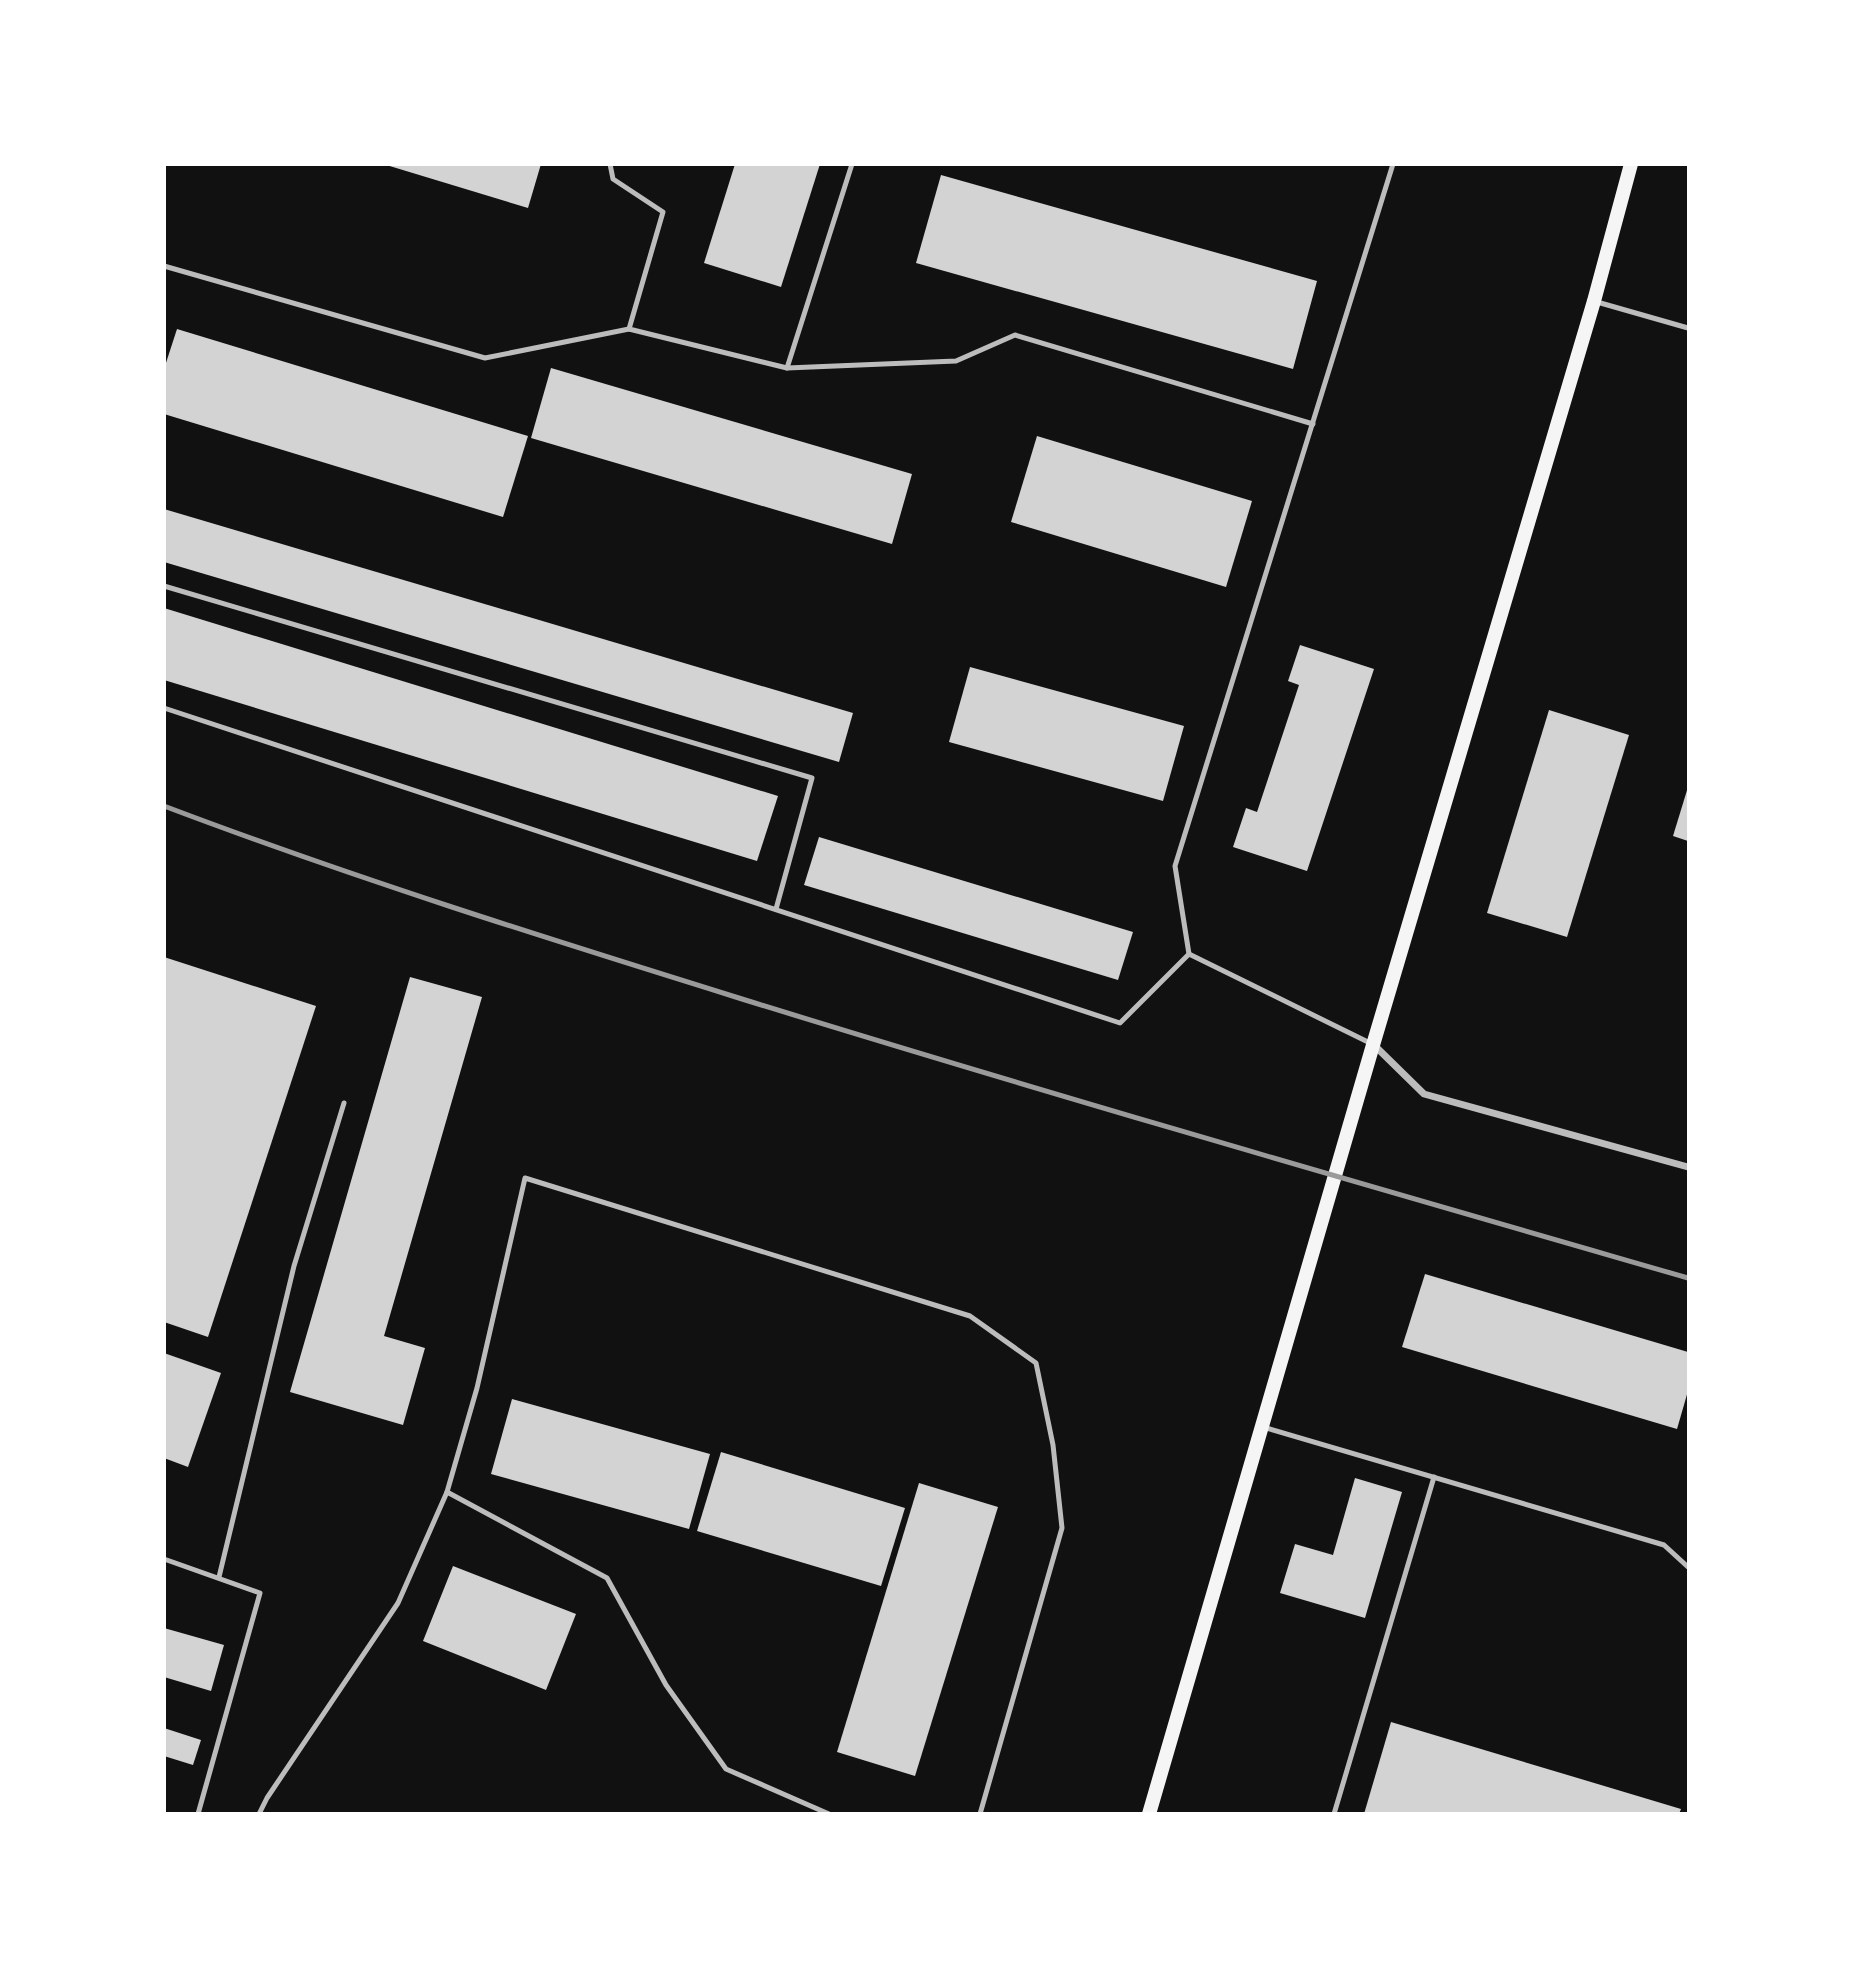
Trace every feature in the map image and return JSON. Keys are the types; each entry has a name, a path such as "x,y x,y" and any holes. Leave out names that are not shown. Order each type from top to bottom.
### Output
{"main road":[{"path":"1149,1814 1594,301 1630,164"}],"street":[{"path":"1373,1045 1424,1094 1689,1167"}],"lane":[{"path":"610,164 613,178 663,212 629,329"},
{"path":"787,368 852,164"},
{"path":"1189,954 1175,866 1393,164"},
{"path":"164,266 485,358 629,329 787,368 956,361 1015,335 1313,424"},
{"path":"1594,301 1689,328"},
{"path":"164,586 812,778 776,909"},
{"path":"164,708 1120,1023 1189,954"},
{"path":"1189,954 1373,1045"},
{"path":"219,1577 293,1266 344,1103"},
{"path":"259,1814 267,1798 398,1603 447,1492 477,1388 525,1178 970,1316 1036,1363 1053,1445 1062,1528 980,1814"},
{"path":"1263,1427 1664,1545 1689,1567"},
{"path":"1334,1814 1434,1477"},
{"path":"447,1492 607,1578 666,1685 726,1769 829,1814"},
{"path":"164,1559 260,1593 198,1814"}],"building":[{"path":"383,164 541,164 528,208"},
{"path":"735,164 820,164 781,287 704,263"},
{"path":"941,175 1317,281 1293,369 916,263"},
{"path":"177,329 528,436 503,517 164,414 164,369"},
{"path":"551,368 912,474 892,544 531,438"},
{"path":"1037,436 1252,501 1226,587 1011,522"},
{"path":"164,509 853,713 839,762 164,562"},
{"path":"164,608 778,796 757,861 164,680"},
{"path":"1300,645 1374,669 1307,871 1233,847 1246,808 1257,812 1299,685 1288,681"},
{"path":"970,667 1184,726 1163,801 949,742"},
{"path":"1549,710 1629,735 1567,937 1487,913"},
{"path":"1688,787 1688,841 1673,836"},
{"path":"819,837 1133,932 1118,980 804,885"},
{"path":"164,957 316,1006 208,1337 164,1322"},
{"path":"410,977 482,997 384,1336 425,1348 403,1425 290,1392"},
{"path":"1425,1274 1688,1352 1688,1391 1677,1429 1402,1347"},
{"path":"164,1353 221,1373 188,1467 164,1458"},
{"path":"512,1399 710,1454 689,1529 491,1474"},
{"path":"721,1452 905,1508 881,1586 697,1531"},
{"path":"1355,1478 1402,1492 1365,1618 1280,1593 1295,1544 1333,1555"},
{"path":"919,1483 998,1507 915,1776 837,1752"},
{"path":"453,1566 576,1614 546,1690 423,1641"},
{"path":"164,1628 224,1645 211,1691 164,1677"},
{"path":"1391,1722 1681,1809 1679,1814 1364,1814"},
{"path":"164,1728 201,1740 193,1765 164,1756"}],"railway":[{"path":"164,806 379,883 742,999 1096,1106 1688,1278"}]}
